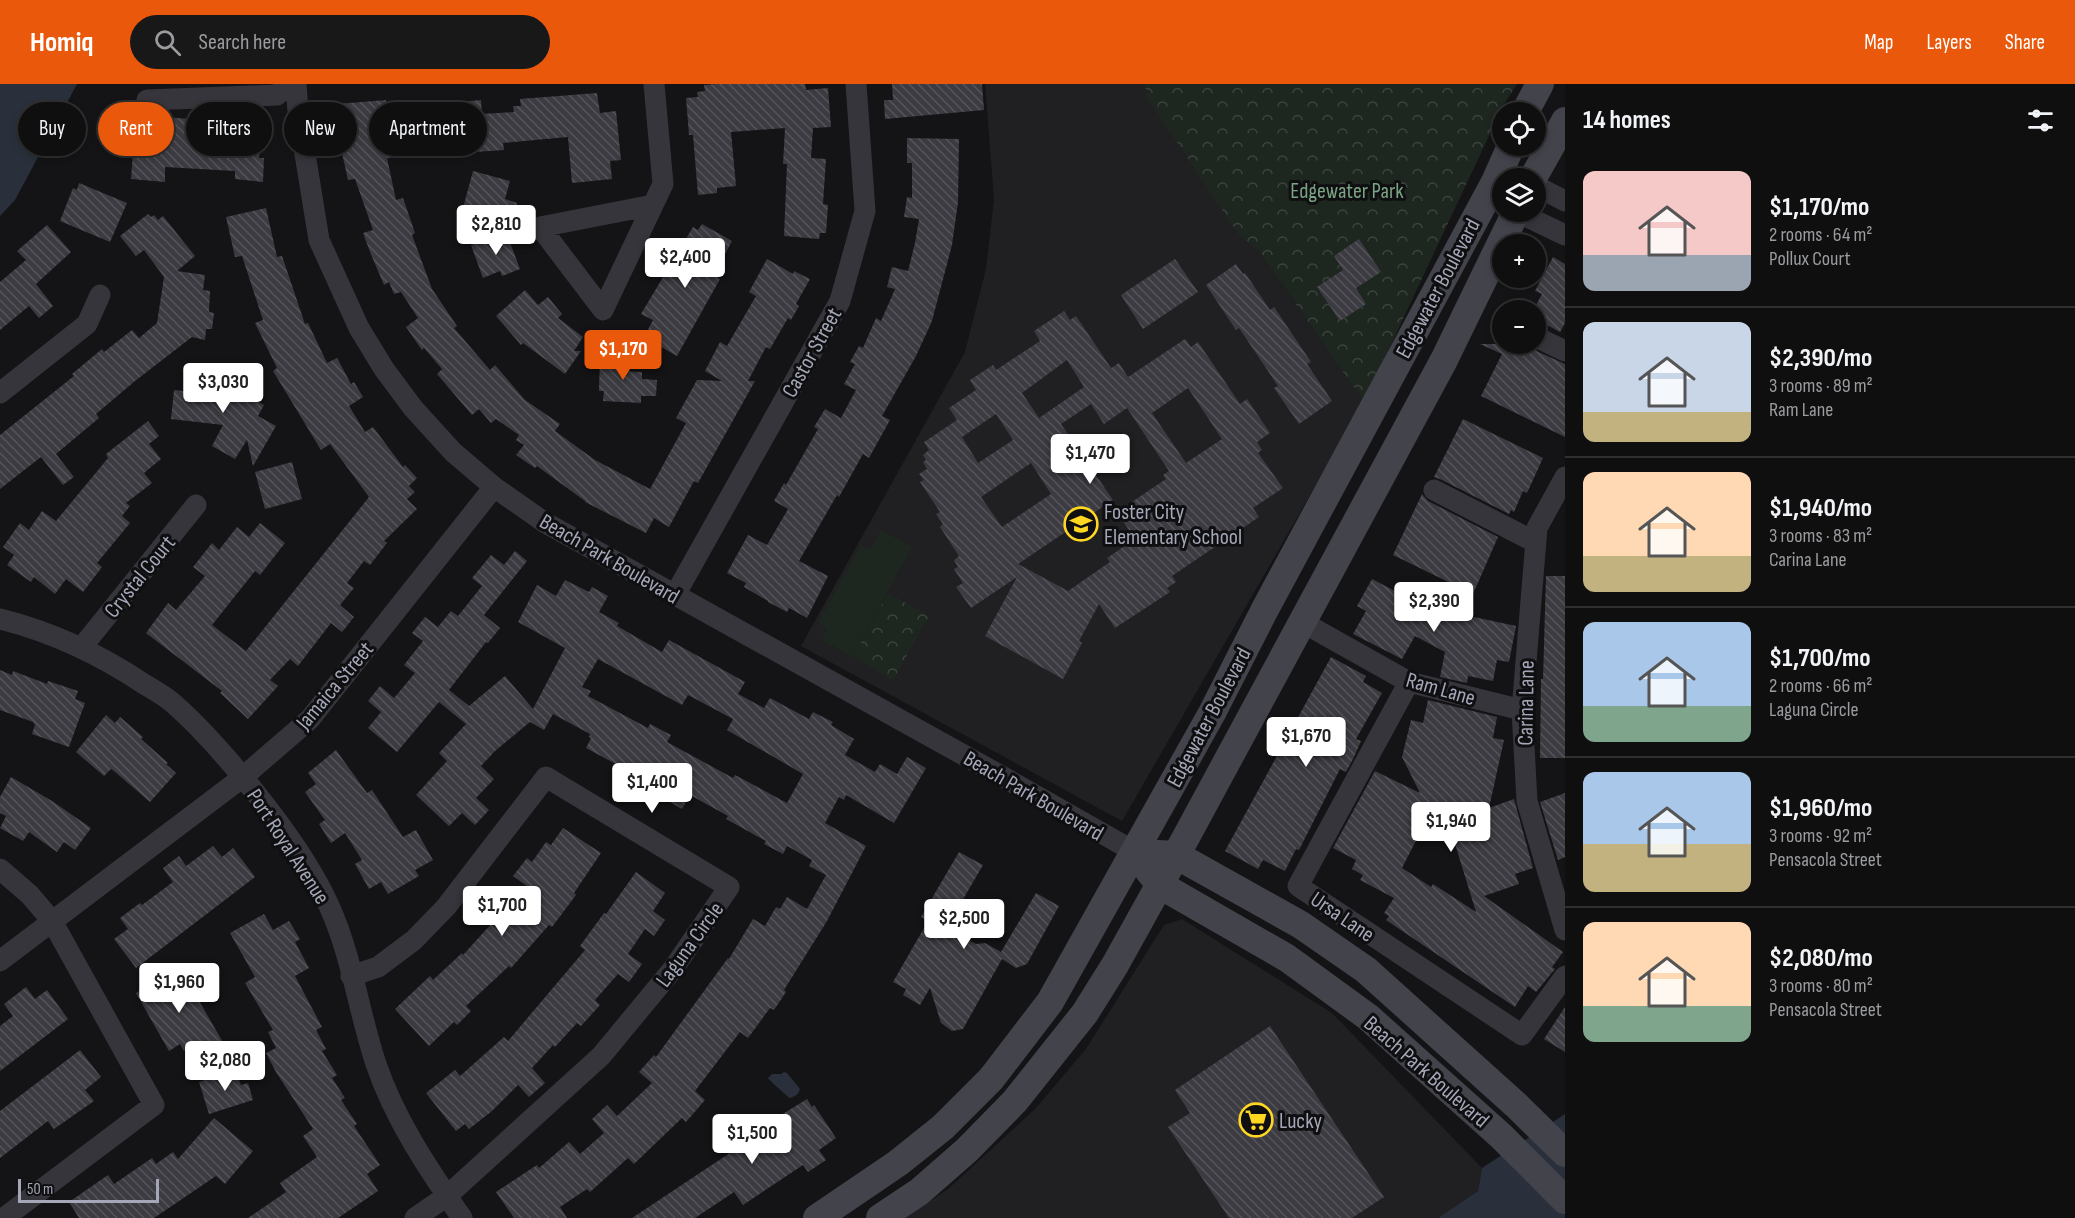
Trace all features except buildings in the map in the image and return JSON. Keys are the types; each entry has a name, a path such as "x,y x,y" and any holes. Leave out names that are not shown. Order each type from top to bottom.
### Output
{"main road":[{"path":"1530,102 1540,84"},
{"path":"1539,168 1565,121"},
{"name":"Edgewater Boulevard","path":"817,1218 898,1163 943,1127 992,1079 1050,1002 1212,713 1264,611 1492,200"},
{"name":"Edgewater Boulevard","path":"880,1218 919,1192 967,1150 1015,1101 1085,1013 1160,885 1444,360 1512,222"},
{"name":"Beach Park Boulevard","path":"1135,852 1176,855 1301,926 1366,970 1516,1105 1565,1153"},
{"name":"Beach Park Boulevard","path":"1135,852 1160,885 1287,958 1368,1017 1501,1136 1565,1200"}],"street":[{"path":"147,100 277,95 288,84"},
{"name":"Beach Park Boulevard","path":"296,84 298,111 319,240 359,328 384,369 412,408 453,452 494,487 544,522 1135,852"},
{"path":"653,206 540,227 603,310 653,206 663,184 654,84"},
{"name":"Castor Street","path":"675,595 840,301 865,211 856,84"},
{"path":"1546,191 1565,201"},
{"path":"1538,222 1565,235"},
{"path":"0,393 87,324 100,295"},
{"path":"1546,342 1565,351"},
{"name":"Carina Lane","path":"1565,477 1538,528 1535,542 1522,710 1527,801 1565,930"},
{"name":"Jamaica Street","path":"0,961 243,777 310,719 494,487"},
{"path":"1434,490 1535,542"},
{"name":"Crystal Court","path":"82,647 196,505"},
{"name":"Port Royal Avenue","path":"0,619 28,626 82,647 128,673 172,702 216,744 243,777 280,825 320,886 339,930 370,1047 396,1110 418,1151 462,1218"},
{"name":"Ram Lane","path":"1302,622 1409,682 1522,710"},
{"name":"Ursa Lane","path":"1409,682 1298,885 1522,1035 1565,976"},
{"name":"Laguna Circle","path":"351,976 378,967 414,940 446,907 546,777 729,887 673,969 601,1056 447,1196"},
{"path":"0,869 30,895 52,921 154,1105 4,1218"},
{"path":"415,1218 447,1196"}],"shaded area":[{"path":"0,84 77,84 67,102 18,102 18,156 39,156 15,200 0,216"},
{"name":"Foster City Elementary School","path":"985,84 1143,84 1364,402 1122,821 801,646 965,352 986,269 994,200"},
{"path":"1182,919 1332,1013 1482,1168 1478,1191 1438,1218 905,1218 948,1189 1035,1109 1086,1049 1164,925"},
{"path":"784,1072 800,1089 790,1098 768,1078 772,1074"},
{"path":"1565,1114 1565,1218 1438,1218 1478,1191 1482,1168"}],"green space":[{"name":"Edgewater Park","path":"1143,84 1517,84 1506,102 1492,102 1492,129 1364,402 1259,251 1239,235 1145,94 1148,92"},
{"path":"881,530 912,547 852,657 822,640 828,628 818,623 861,545 870,550"},
{"path":"888,593 929,616 893,680 853,657"}],"place":[{"name":"Foster City Elementary School","path":"1081,524"},
{"name":"Lucky","path":"1256,1120"}]}
